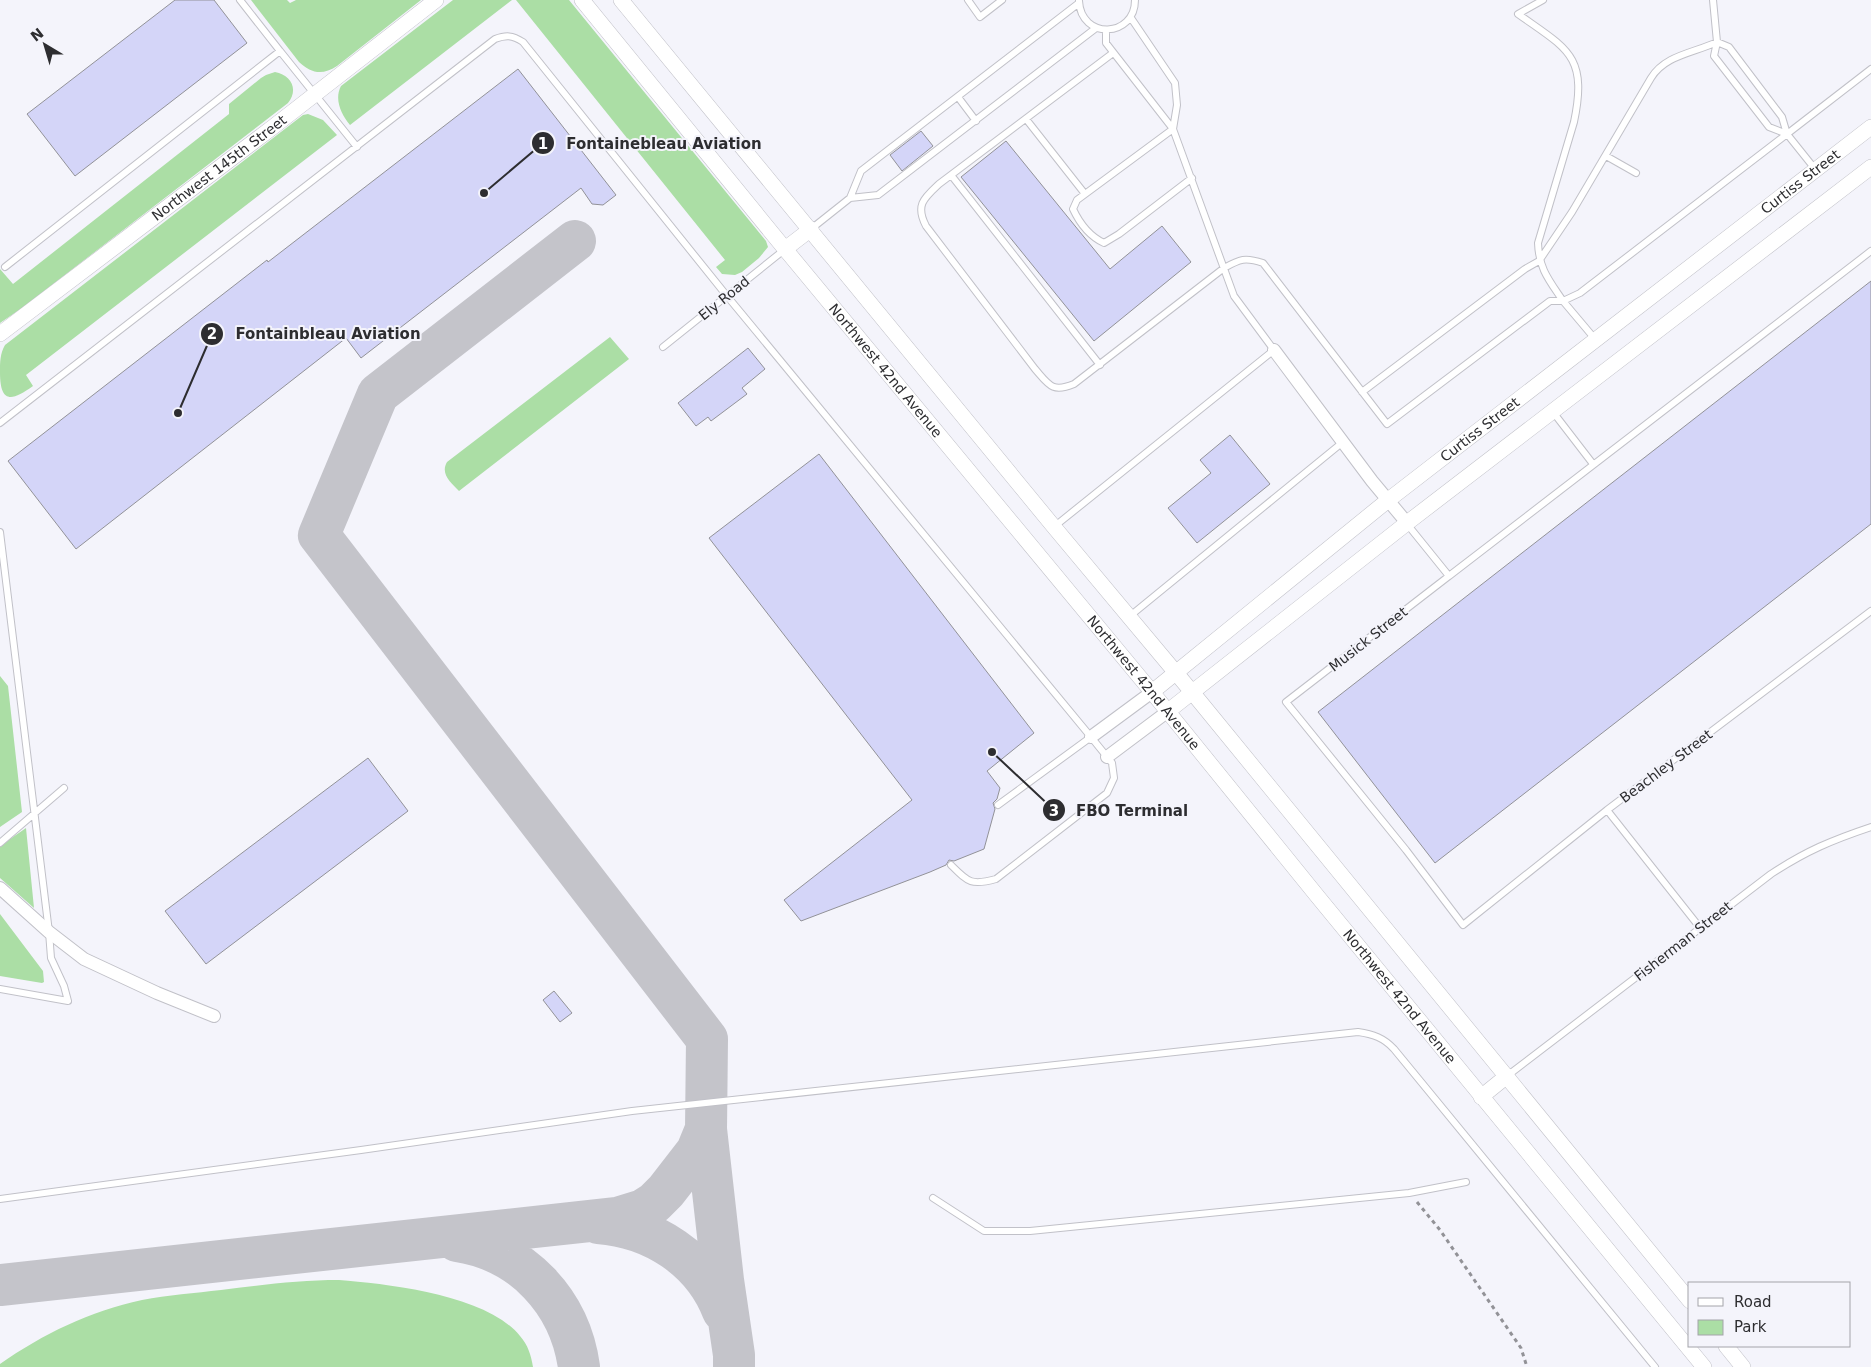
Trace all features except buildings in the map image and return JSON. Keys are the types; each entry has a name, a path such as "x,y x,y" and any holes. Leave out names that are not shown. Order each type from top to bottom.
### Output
{"street":[{"name":"Northwest 145th Street","path":"0,334 436,0"},
{"name":"Northwest 42nd Avenue","path":"582,0 785,249 1152,692 1481,1097 1704,1367"},
{"path":"621,0 1054,527 1177,673 1688,1299"},
{"name":"Curtiss Street","path":"1091,737 1177,673 1387,501 1871,127"},
{"path":"1107,757 1407,523 1871,167"},
{"path":"785,249 811,229"},
{"path":"1274,350 1387,501 1407,523"},
{"path":"0,888 49,932 84,959 157,994 214,1016"},
{"path":"1481,1097 1507,1076"},
{"path":"1727,1347 1743,1367"}],"lane":[{"path":"240,0 357,147"},
{"path":"968,0 980,17 1002,0"},
{"path":"811,229 850,198 861,171 1079,2 1084,18 1096,28 1106,30 1115,29 1131,18 1135,0"},
{"path":"1543,0 1518,14 1563,46 1573,60 1577,70 1577,105 1566,150 1539,236 1539,262 1547,278 1563,301 1596,340"},
{"path":"1713,0 1717,42 1714,56 1769,127 1788,134"},
{"path":"1131,18 1174,84 1177,105 1173,128 1077,200 1073,209 1079,222 1095,239 1104,243 1119,234 1192,178"},
{"path":"850,198 878,195 1096,28"},
{"path":"1054,527 1274,350 1234,296 1173,128 1106,43 1106,30"},
{"path":"0,423 494,39 506,35 514,37 522,42 727,296 1040,673 1112,763 1114,778 1108,793 996,879 980,884 965,880 951,865"},
{"path":"1362,392 1525,269 1539,262 1572,212 1656,70 1669,60 1717,42 1729,47 1782,117 1788,134 1816,170"},
{"path":"5,268 280,51"},
{"path":"1113,53 926,196 921,206 922,217 926,226 1034,369 1050,386 1063,389 1074,384 1100,365 1224,268 1238,260 1249,259 1262,263 1387,424 1550,301 1563,301 1580,293 1871,69"},
{"path":"958,97 976,120"},
{"path":"1026,119 1085,194"},
{"path":"1606,156 1636,172"},
{"path":"951,176 1100,365"},
{"name":"Ely Road","path":"663,347 785,249"},
{"path":"1407,523 1449,576 1871,251"},
{"path":"1553,412 1594,464"},
{"path":"1130,616 1343,442"},
{"path":"0,532 49,932 50,958 64,986 68,1000 0,989"},
{"name":"Musick Street","path":"1449,576 1286,702 1406,850 1463,925"},
{"name":"Beachley Street","path":"1463,925 1607,810 1871,611"},
{"path":"998,805 1091,737"},
{"path":"0,843 64,788"},
{"path":"1607,810 1701,929"},
{"name":"Fisherman Street","path":"1507,1076 1771,874 1798,856 1830,841 1871,828"},
{"path":"0,1199 642,1110 1348,1033 1368,1033 1387,1041 1394,1049 1655,1367"},
{"path":"933,1198 984,1230 1030,1231 1410,1193 1466,1182"}],"path":[{"path":"1410,1193 1440,1230 1521,1348 1527,1367"}],"green space":[{"path":"251,0 287,0 290,3 296,0 421,0 337,66 326,71 317,72 308,69 299,62"},
{"path":"453,0 512,0 350,125 338,101 341,86"},
{"path":"516,0 569,0 766,241 768,247 759,258 742,272 735,275 722,274 716,267 725,260"},
{"path":"275,72 285,76 292,83 293,93 288,103 0,323 0,269 13,284 229,114 229,104 261,78"},
{"path":"308,114 323,120 337,135 26,375 33,386 13,397 8,397 5,394 2,390 0,368 1,355 5,345 303,115"},
{"path":"610,337 629,359 459,491 453,485 447,478 445,466 447,462"},
{"path":"0,676 8,686 22,812 0,827"},
{"path":"26,828 34,908 0,878 0,846"},
{"path":"0,914 43,971 44,982 0,976"},
{"path":"339,1280 436,1294 461,1301 485,1311 505,1322 520,1336 529,1350 533,1367 0,1367 0,1364 16,1353 50,1333 104,1310 142,1300 265,1285"}],"taxiway":[{"path":"575,241 378,394 319,535 707,1039 706,1129 734,1367"},
{"path":"0,1285 617,1218 643,1210 654,1203 666,1191 697,1151 706,1129"},
{"path":"598,1223 638,1231 674,1249 703,1276 714,1292 723,1311"},
{"path":"457,1241 481,1247 503,1256 522,1268 539,1283 554,1301 565,1321 574,1343 579,1367"}],"place":[{"name":"Fontainebleau Aviation","path":"484,193"},
{"name":"Fontainbleau Aviation","path":"178,413"},
{"name":"FBO Terminal","path":"992,752"}]}
